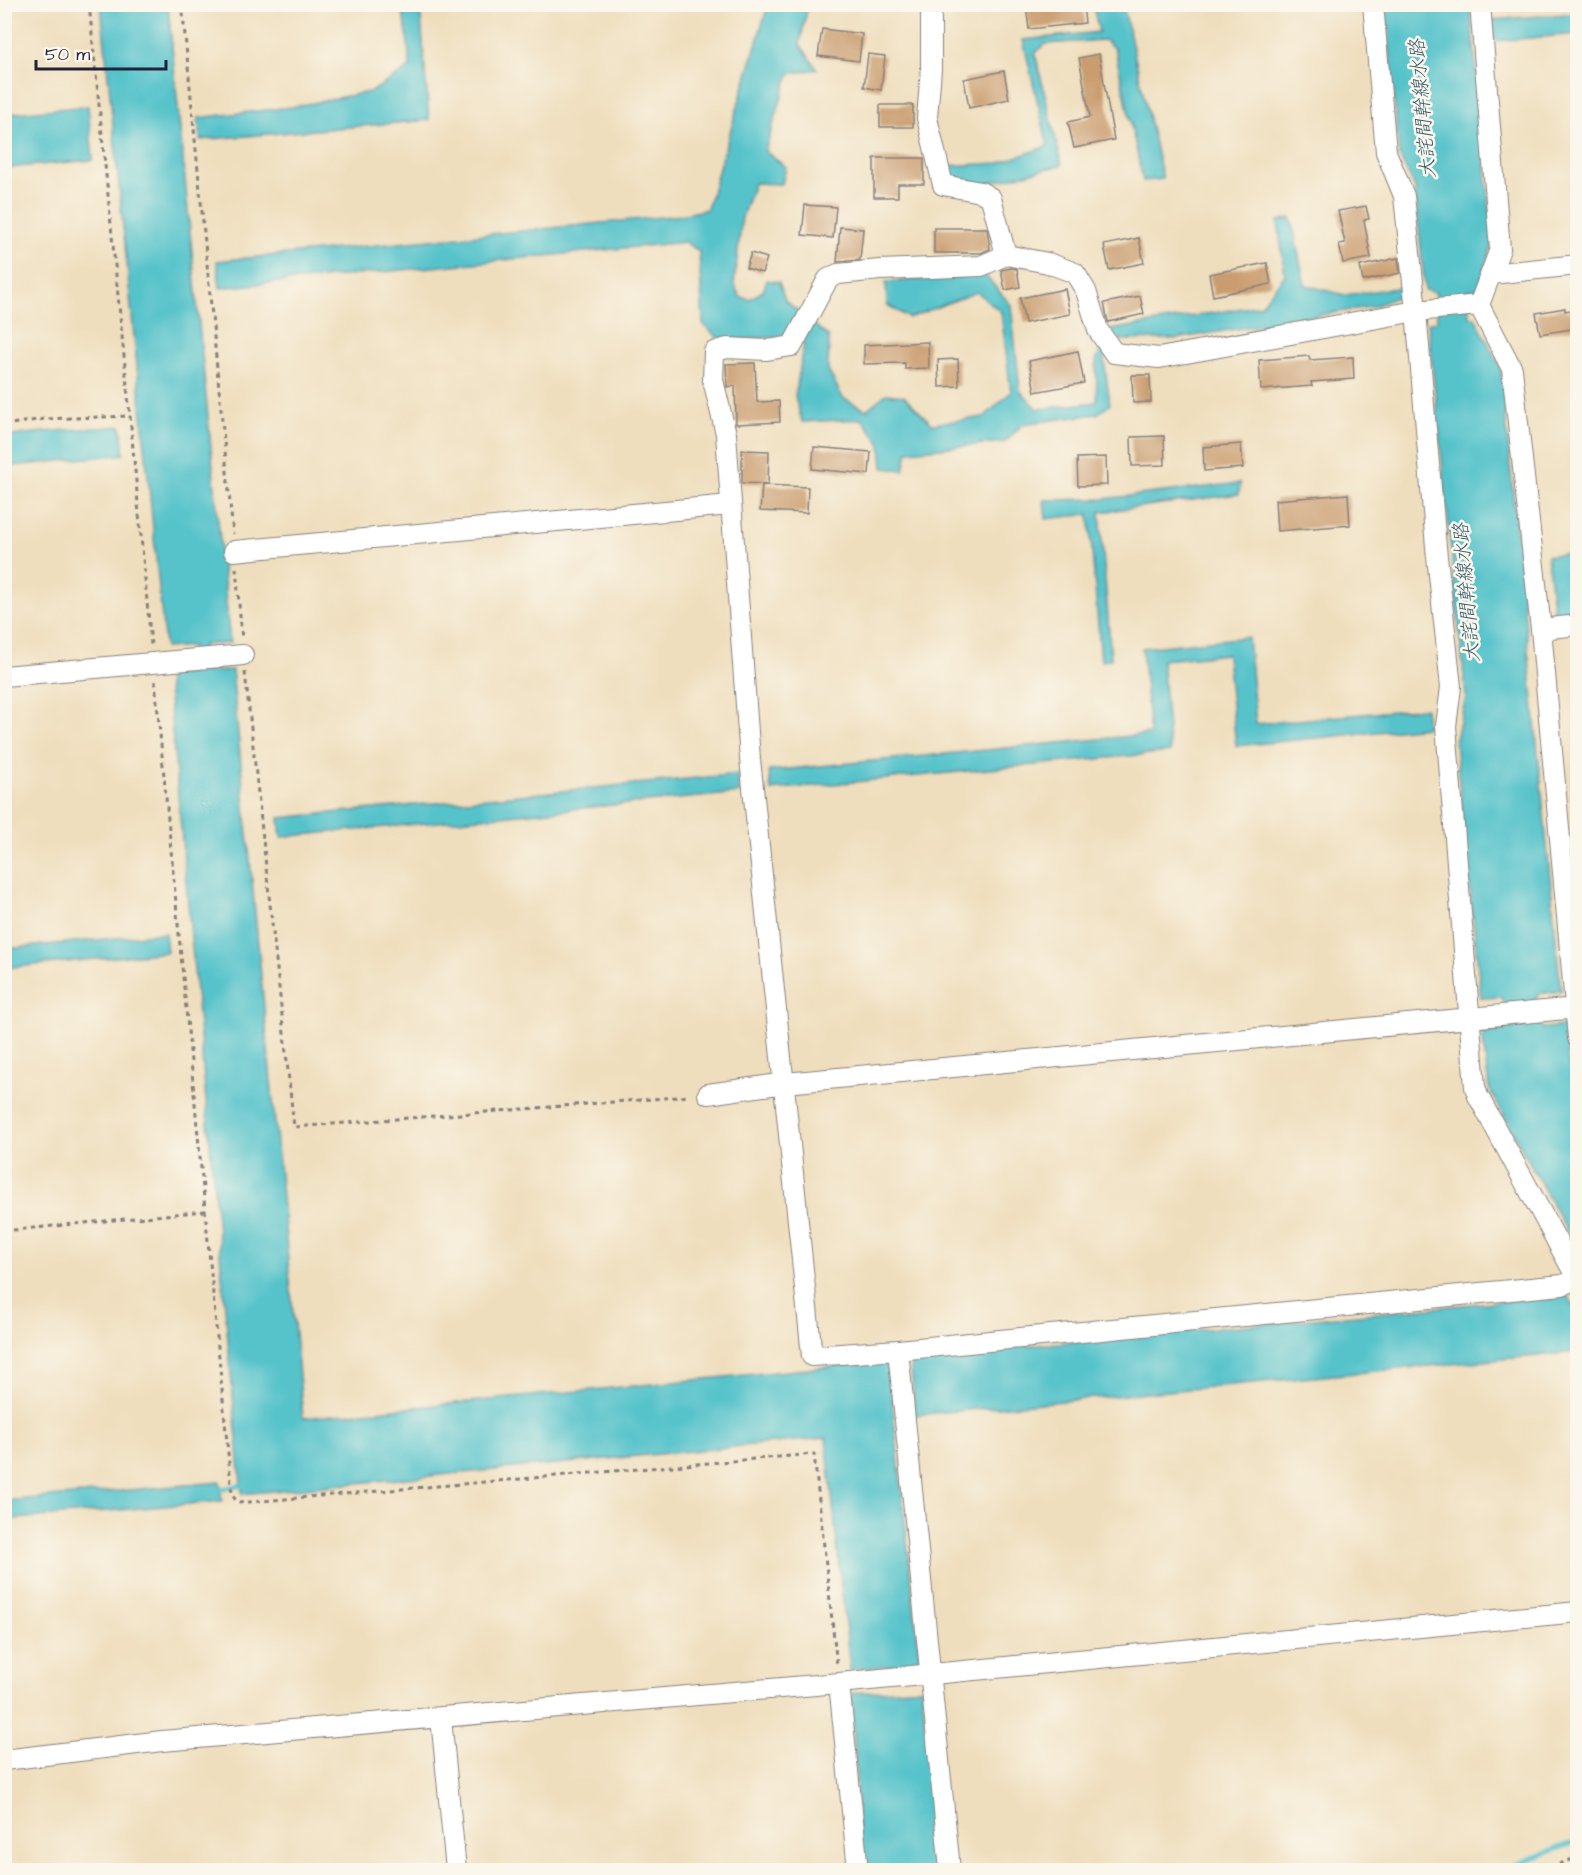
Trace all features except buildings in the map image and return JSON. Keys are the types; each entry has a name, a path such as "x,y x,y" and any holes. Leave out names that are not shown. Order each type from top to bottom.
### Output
{"street":[{"path":"931,4 931,69 927,118 943,185 981,192 991,198 1006,255"},
{"path":"1373,4 1386,152 1404,196 1424,310 1436,548 1451,687 1446,726 1475,1087 1577,1280 1562,1285 898,1350 812,1356 750,759 726,434 713,380 714,352 727,348 767,350 792,346 828,279 838,274 981,266 1006,255 1048,263 1075,273 1086,291 1098,330 1114,353 1159,358 1424,310 1479,306"},
{"path":"1480,4 1500,249 1479,306 1512,369 1541,629 1578,1038"},
{"path":"1491,274 1578,265"},
{"path":"234,551 730,506"},
{"path":"1541,629 1578,625"},
{"path":"4,676 243,655"},
{"path":"708,1094 784,1083 1576,1008"},
{"path":"898,1350 950,1870"},
{"path":"4,1760 162,1742 898,1678 1578,1612"},
{"path":"839,1683 858,1870"},
{"path":"441,1718 456,1870"}],"path":[{"path":"88,4 130,416 232,1495 238,1503 814,1454 839,1683"},
{"path":"182,4 243,655 294,1127 708,1094"},
{"path":"4,425 44,419 130,416"},
{"path":"4,1231 205,1211"},
{"path":"1542,1870 1578,1857"}],"water":[{"path":"808,4 800,44 817,69 789,74 765,151 786,167 782,184 754,183 742,217 734,284 740,297 750,299 763,291 767,280 779,282 785,300 829,337 828,370 843,398 866,410 886,394 904,396 932,424 984,417 1011,392 1001,312 977,292 909,318 887,305 886,282 985,275 1011,305 1020,391 1038,409 1097,402 1096,361 1110,330 1261,305 1285,275 1278,221 1291,218 1305,285 1345,295 1403,287 1403,294 1375,306 1176,339 1114,340 1104,358 1110,405 1097,414 1023,424 1005,442 908,451 904,470 883,468 881,444 862,419 802,422 795,396 804,345 784,337 720,340 703,324 699,251 685,242 220,288 217,261 682,215 707,209 768,5"},
{"path":"101,5 168,5 230,643 203,645 205,672 232,670 303,1418 888,1361 920,1662 850,1670 826,1438 242,1494 167,675 193,673 192,646 165,648"},
{"path":"401,5 420,5 429,120 200,140 198,118 292,107 373,91 410,67"},
{"path":"1093,5 1123,5 1163,179 1143,181 1115,49 1104,40 1045,44 1035,53 1062,165 984,184 950,179 946,166 999,163 1048,146 1023,40 1099,32"},
{"name":"大詫間幹線水路","path":"1386,5 1470,5 1493,241 1478,289 1467,290 1470,317 1475,317 1501,369 1561,991 1538,994 1534,1003 1505,1005 1502,997 1481,998 1455,742 1466,697 1428,323 1437,321 1436,293 1425,290 1415,188 1399,155"},
{"path":"1577,13 1577,34 1495,41 1493,20"},
{"path":"88,106 93,160 5,168 5,114"},
{"path":"121,426 124,454 5,467 5,437"},
{"path":"1240,483 1239,494 1100,512 1111,659 1101,661 1089,514 1046,519 1044,500 1103,499"},
{"path":"1577,552 1577,612 1554,616 1547,556"},
{"path":"1248,637 1256,724 1425,708 1427,727 1236,746 1227,654 1162,660 1170,752 771,790 769,771 1150,734 1142,648"},
{"path":"738,774 740,793 281,837 279,818"},
{"path":"165,933 167,952 5,968 5,949"},
{"path":"1538,1020 1542,1028 1565,1026 1568,1063 1577,1080 1577,1250 1489,1088 1482,1032 1504,1030 1506,1022"},
{"path":"1568,1295 1577,1313 1577,1352 915,1415 910,1357"},
{"path":"220,1482 222,1501 5,1520 5,1501"},
{"path":"922,1688 938,1870 863,1870 858,1827 852,1693"}],"waterway":[{"path":"214,1491 246,1484"},
{"path":"1501,1870 1578,1841"}]}
